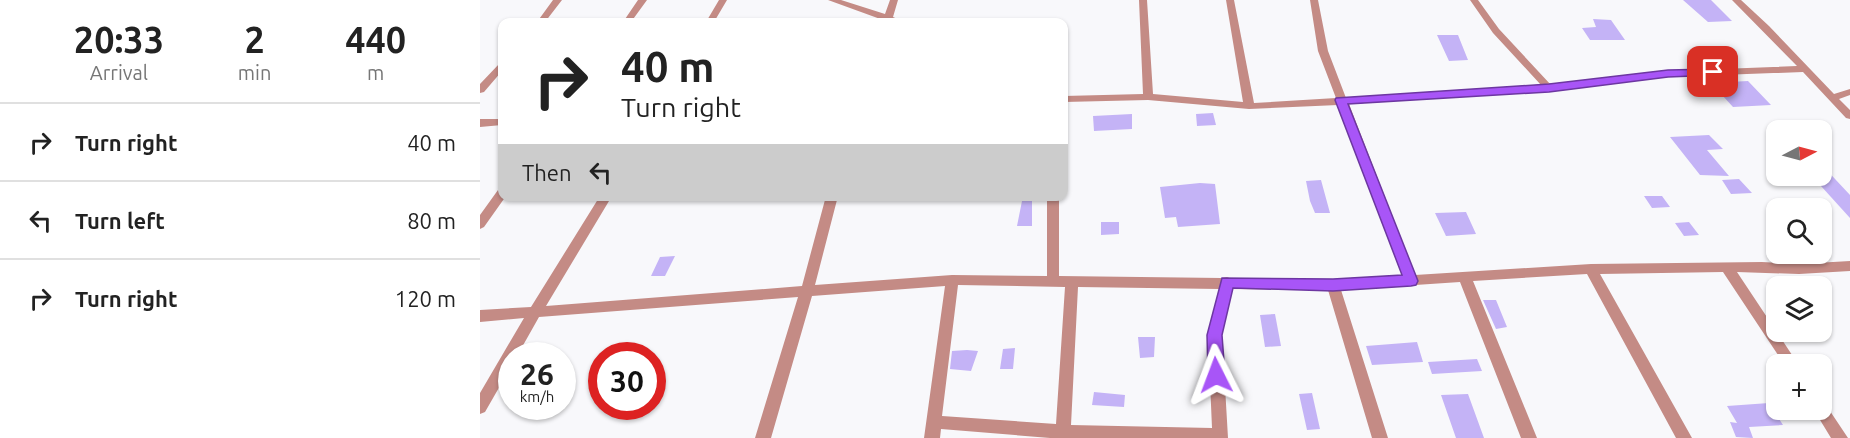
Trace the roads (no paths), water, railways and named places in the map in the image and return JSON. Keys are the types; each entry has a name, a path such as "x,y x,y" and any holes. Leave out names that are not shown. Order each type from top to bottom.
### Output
{"street":[{"path":"551,0 563,0"},
{"path":"544,18 557,0"},
{"path":"630,18 643,0"},
{"path":"712,18 723,0"},
{"path":"832,0 882,18"},
{"path":"889,18 894,0"},
{"path":"1143,0 1148,97"},
{"path":"1230,0 1249,106"},
{"path":"1314,0 1323,51 1411,281"},
{"path":"1474,0 1496,32 1549,88"},
{"path":"1736,0 1774,34 1803,69 1850,117"},
{"path":"1068,99 1148,97 1249,106 1549,88 1668,74 1803,69"},
{"path":"480,90 498,70"},
{"path":"1831,98 1850,92"},
{"path":"480,123 498,122"},
{"path":"480,224 498,199"},
{"path":"480,407 603,201"},
{"path":"763,438 831,201"},
{"path":"1053,201 1053,282"},
{"path":"480,316 952,280 1333,285 1591,269 1799,269 1850,266"},
{"path":"1727,268 1784,354"},
{"path":"1591,269 1684,438"},
{"path":"1465,278 1529,438"},
{"path":"932,438 952,280"},
{"path":"1063,435 1072,282"},
{"path":"935,422 1063,435 1220,436 1215,335 1227,282"},
{"path":"1333,285 1380,438"},
{"path":"1828,420 1840,438"}]}
